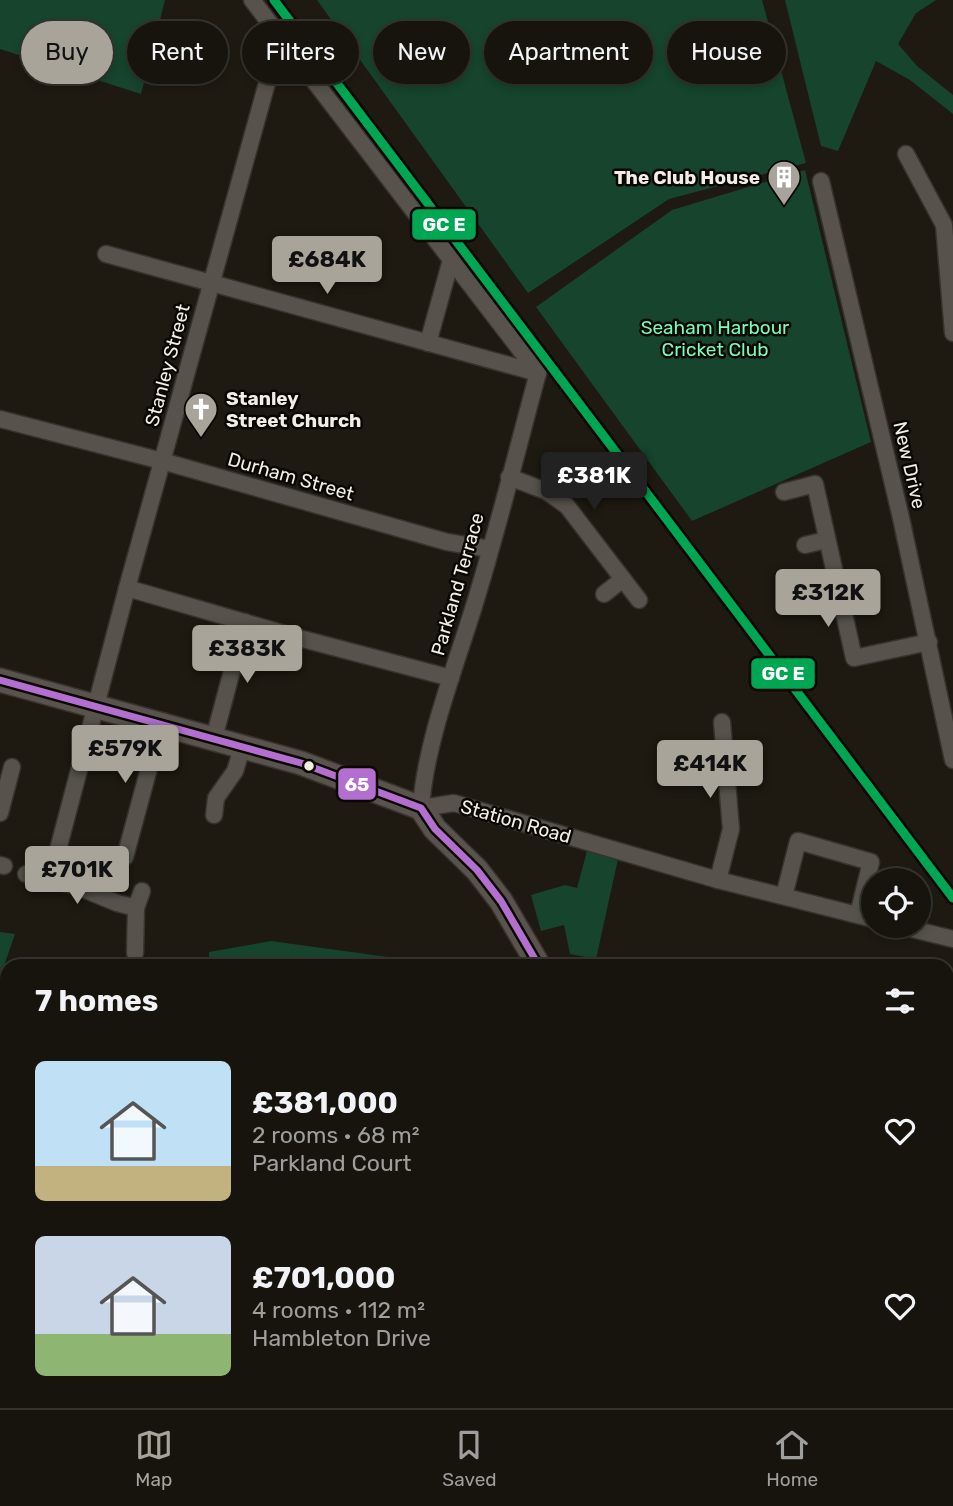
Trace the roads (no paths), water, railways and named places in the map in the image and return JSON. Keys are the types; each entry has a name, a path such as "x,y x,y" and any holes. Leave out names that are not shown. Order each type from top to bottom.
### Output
{"main road":[{"name":"Station Road","path":"0,680 243,745 333,774 421,808"},
{"path":"421,808 435,829 477,870 501,901 535,959"}],"street":[{"path":"252,0 268,21"},
{"name":"Stanley Street","path":"50,880 127,587 267,84"},
{"path":"317,84 538,373"},
{"path":"906,154 949,222 953,333"},
{"name":"New Drive","path":"821,181 929,642 953,760"},
{"path":"106,254 538,373"},
{"path":"428,343 451,260"},
{"name":"Parkland Terrace","path":"421,808 422,786 451,678 490,549 538,373"},
{"name":"Durham Street","path":"0,419 162,461 447,542 490,549"},
{"path":"509,477 546,491 567,506 639,600"},
{"path":"784,492 815,484 854,658 929,642"},
{"path":"805,545 826,540"},
{"path":"604,594 623,579"},
{"path":"127,587 451,678"},
{"path":"214,738 245,622"},
{"path":"718,880 731,829 722,722"},
{"path":"125,857 161,724"},
{"path":"214,815 216,797 235,771 243,745"},
{"path":"725,752 750,750"},
{"path":"1,807 12,767"},
{"name":"Station Road","path":"421,808 454,803 718,880 861,916"},
{"path":"784,896 798,841 871,862 870,868"},
{"path":"26,874 76,886 136,908"},
{"path":"135,953 136,908 142,891"},
{"path":"931,934 953,939"}],"place":[{"name":"The Club House","path":"784,207"},
{"name":"Stanley Street Church","path":"201,439"}],"park label":[{"name":"Seaham Harbour Cricket Club","path":"715,338"}]}
